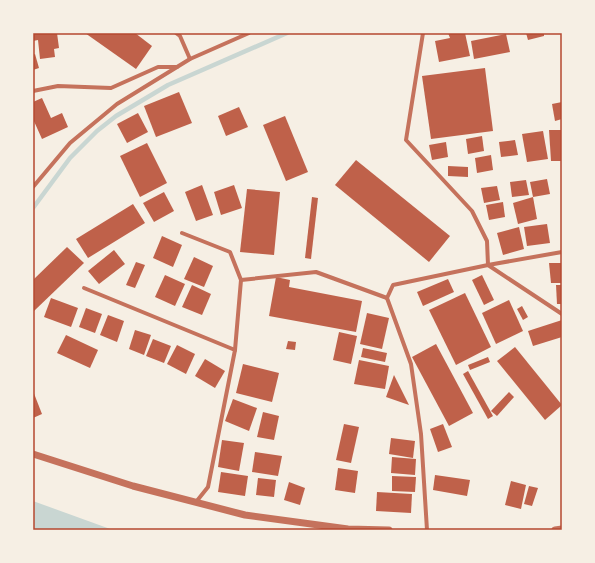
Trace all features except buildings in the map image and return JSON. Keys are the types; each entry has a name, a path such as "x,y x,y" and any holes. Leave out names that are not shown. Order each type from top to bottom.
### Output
{"street":[{"path":"176,33 180,36 190,59"},
{"path":"33,187 70,143 117,104 190,59 249,33"},
{"path":"423,33 406,140 472,211 487,241 488,265"},
{"path":"33,91 58,86 111,88 158,67 178,66"},
{"path":"182,233 230,252 241,280 235,350 208,488 196,502"},
{"path":"427,530 421,434 411,364 387,298 393,285 488,265 562,252"},
{"path":"488,265 562,314"},
{"path":"241,280 316,272 387,298"},
{"path":"84,288 235,350"},
{"path":"33,454 133,486 245,515 348,529 389,530"},
{"path":"554,530 562,529"}],"shaded area":[{"path":"33,501 113,530 33,530"}],"waterway":[{"path":"33,208 70,158 97,131 116,116 168,85 287,33"}]}
